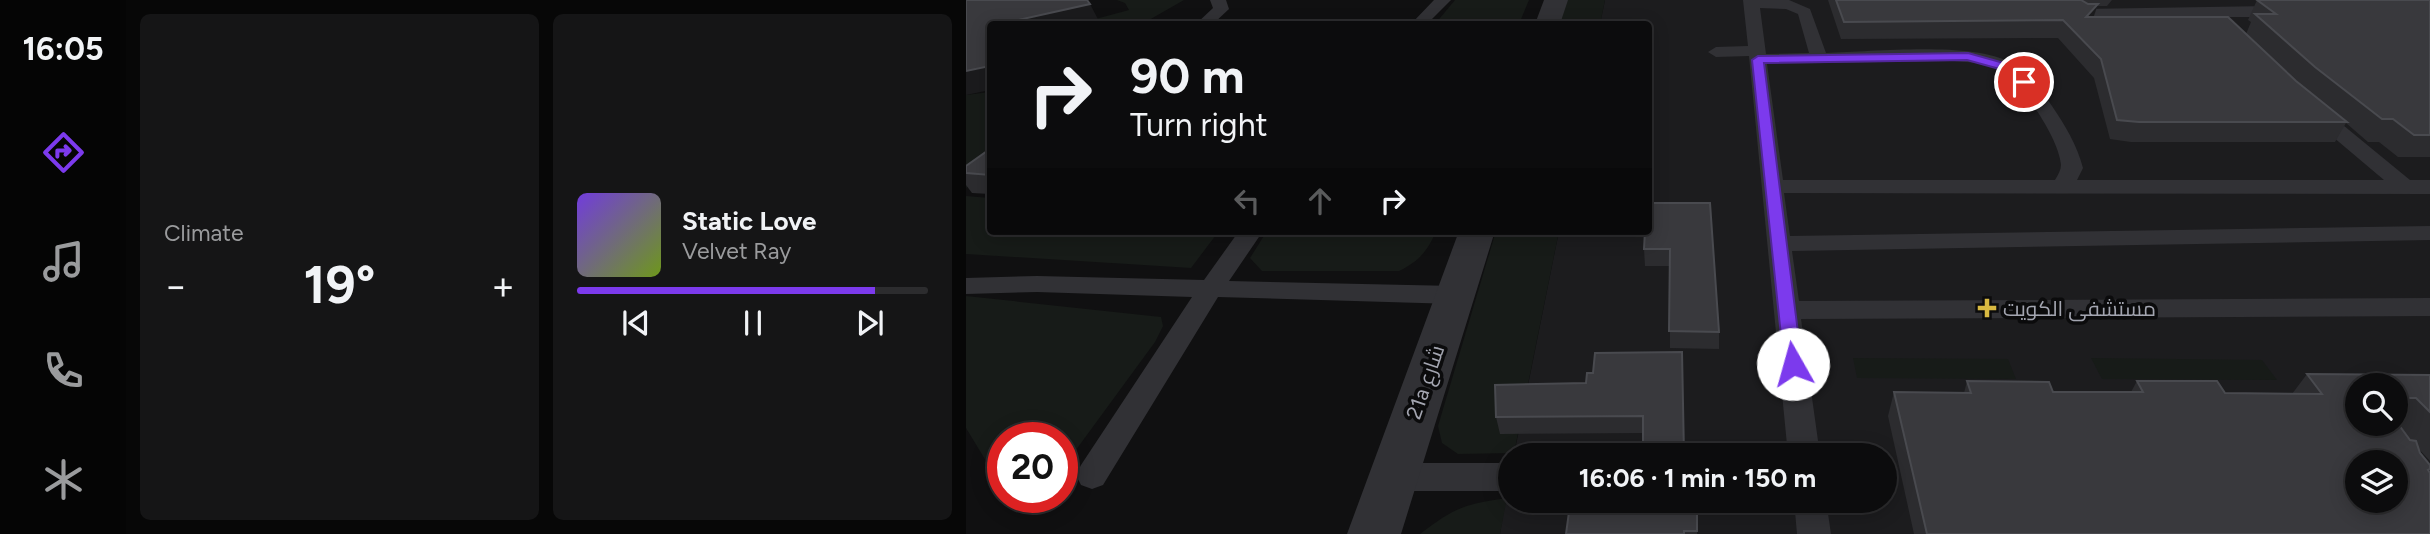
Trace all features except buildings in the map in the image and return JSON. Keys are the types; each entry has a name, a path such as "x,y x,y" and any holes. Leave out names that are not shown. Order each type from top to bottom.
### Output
{"street":[{"path":"1549,21 1556,0"},
{"name":"21a شارع","path":"1374,534 1476,235"}],"lane":[{"path":"1207,21 1221,9 1218,0"},
{"path":"1422,21 1443,0"},
{"path":"2153,0 2167,13"},
{"path":"2084,14 2274,11 2279,7 2272,0"},
{"path":"1803,443 1751,2 1781,3 1802,8 1819,58"},
{"path":"2211,13 2255,57"},
{"path":"1716,52 1819,58 1968,57 2007,67 2024,82 2067,149 2073,168 2063,186"},
{"path":"2295,94 2405,187"},
{"path":"1773,186 2430,187"},
{"path":"1780,244 2430,233"},
{"path":"2399,234 2430,244"},
{"path":"1093,475 1211,288 1248,235"},
{"path":"966,274 1037,284"},
{"path":"966,286 1037,284 1455,295"},
{"path":"1787,310 2430,307"},
{"path":"1392,477 1498,477"},
{"path":"1812,513 1814,534"}],"shaded area":[{"path":"1117,0 1184,0 1147,21 1092,20 1129,10 1125,3"},
{"path":"1455,0 1529,0 1520,21 1438,21"},
{"path":"1564,0 1605,0 1601,21 1558,21"},
{"name":"مستشفى الكويت","path":"1605,0 2430,0 2430,534 1500,534 1503,513 1897,513 1897,443 1516,443 1558,235 1652,235 1652,21 1601,21"},
{"path":"987,92 987,172 966,188 966,95"},
{"path":"966,196 987,198 987,235 1216,235 1191,268 966,254"},
{"path":"1264,235 1434,235 1422,255 1399,271 1262,271 1250,258"},
{"path":"1495,235 1558,235 1516,443 1498,443 1498,453 1458,454 1442,443 1438,426"},
{"path":"966,296 1161,317 1163,326 1155,342 1078,447 1078,422 987,422 987,463 966,428"},
{"path":"1853,358 2008,359 2016,379 1857,378"},
{"path":"2091,358 2262,360 2277,380 2102,379"},
{"path":"1498,499 1498,513 1504,513 1500,534 1420,534 1460,508"}],"place":[{"name":"مستشفى الكويت","path":"1987,308"}],"route":[{"path":"1793,364 1758,60 1968,57 2007,67 2024,82"}]}
